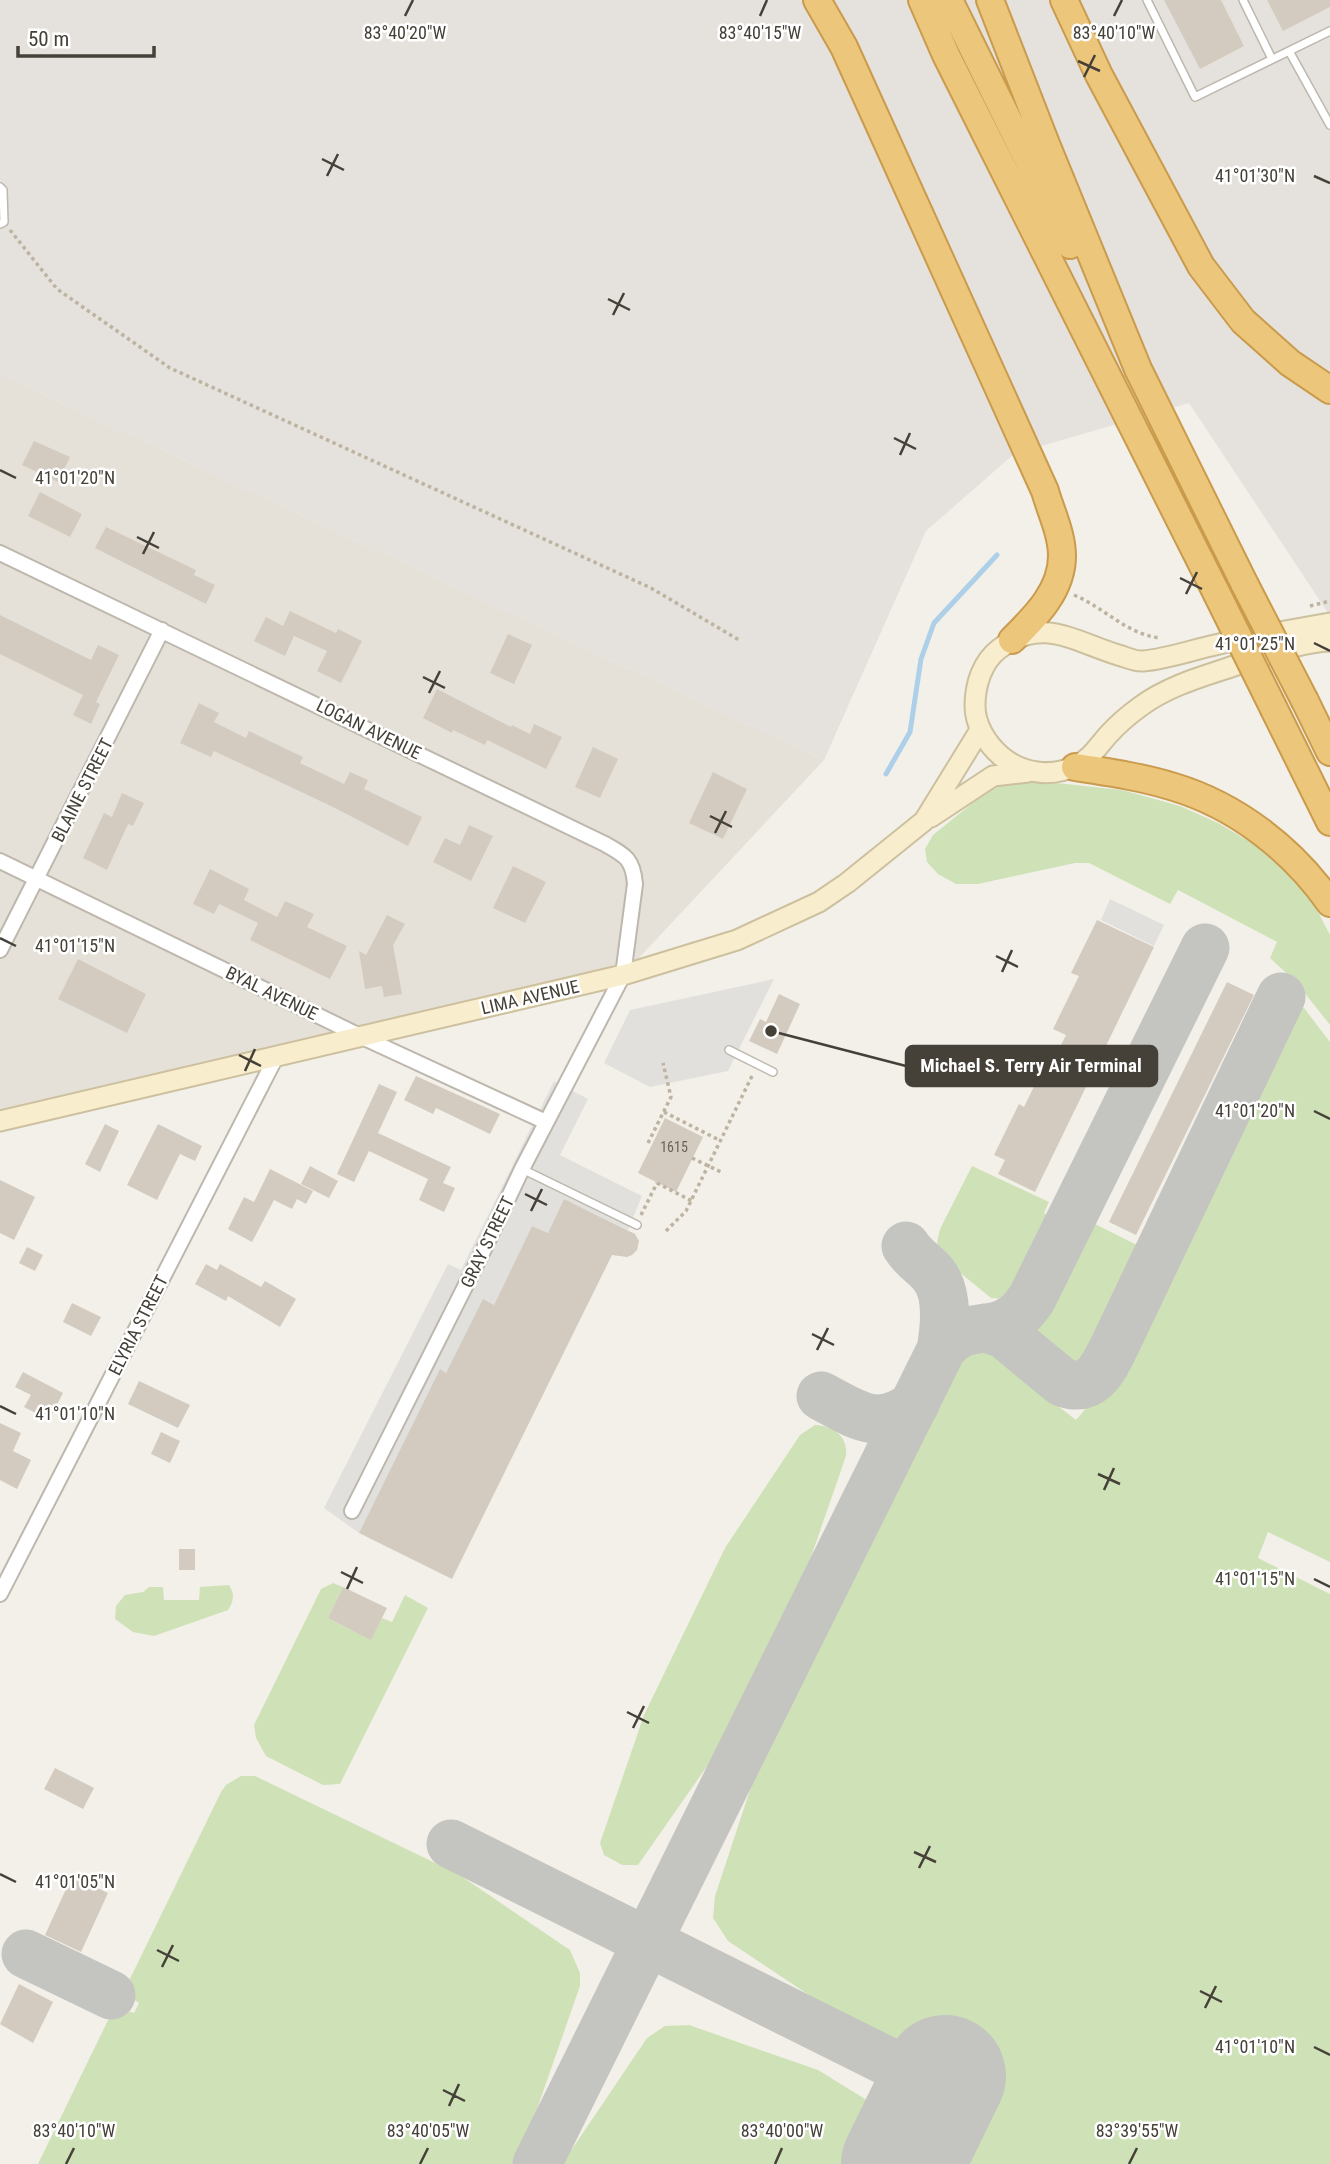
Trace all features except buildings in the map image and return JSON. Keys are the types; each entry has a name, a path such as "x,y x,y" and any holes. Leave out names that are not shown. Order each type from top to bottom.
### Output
{"highway":[{"path":"798,0 880,130"},
{"path":"817,0 844,47 1045,491 1059,536 1062,557 1052,593 1039,612 1012,640"},
{"path":"913,0 946,55"},
{"path":"922,0 946,55 1330,822"},
{"path":"949,0 1106,318 1138,369"},
{"path":"990,0 1138,369 1330,752"},
{"path":"1065,0 1099,75 1201,266 1243,321 1290,363 1330,390"},
{"path":"1083,0 1099,75"},
{"path":"1075,766 1175,787 1213,802 1246,821 1283,850 1317,884 1330,903"}],"street":[{"name":"LOGAN AVENUE","path":"0,553 580,832 629,859 634,870 635,884 623,975"},
{"path":"1031,771 1010,763 992,749 980,730 975,710 976,689 983,669 995,652 1012,640 1032,633 1052,632 1141,662 1254,636 1330,623"},
{"name":"BLAINE STREET","path":"0,950 162,630"},
{"path":"924,821 993,776 1031,771 1053,773 1075,766 1095,753 1109,734 1142,705 1177,685 1316,641 1330,641"},
{"name":"LIMA AVENUE","path":"0,1121 623,975 737,940 819,902 924,821 980,730"},
{"name":"BYAL AVENUE","path":"0,861 362,1037 546,1122"},
{"name":"GRAY STREET","path":"352,1511 546,1122 623,975"},
{"name":"ELYRIA STREET","path":"0,1594 276,1057"}],"lane":[{"path":"1147,0 1195,97 1330,31"},
{"path":"1243,0 1272,59"},
{"path":"1289,51 1330,125"},
{"path":"0,187 3,190 2,223"},
{"path":"729,1050 773,1072"},
{"path":"523,1169 637,1225"}],"path":[{"path":"2,223 57,289 170,368 651,588 739,640"},
{"path":"1071,594 1090,602 1130,630 1157,639 1171,637"},
{"path":"1304,608 1330,601"},
{"path":"648,1143 671,1097 663,1062"},
{"path":"666,1231 686,1212 758,1065"},
{"path":"664,1112 721,1141"},
{"path":"692,1158 723,1173"},
{"path":"637,1225 657,1183 692,1200"}],"shaded area":[{"path":"0,0 1330,0 1330,616 1189,403 1014,454 926,531 824,760 0,374"},
{"path":"0,374 824,760 623,975 0,1125"},
{"path":"1110,899 1164,925 1154,946 1101,920"},
{"path":"774,979 728,1071 650,1087 604,1063 630,1010"},
{"path":"554,1081 588,1099 560,1155 642,1196 628,1230 564,1199 548,1233 532,1226 494,1305 484,1300 447,1373 440,1370 359,1533 324,1508 448,1264 461,1270"}],"green space":[{"path":"1047,782 1122,790 1180,806 1218,823 1257,846 1286,870 1314,904 1330,935 1330,1025 1296,982 1270,958 1277,942 1178,890 1170,904 1089,863 1075,863 978,884 956,884 938,874 927,862 925,849 933,835 985,793 1004,784"},
{"path":"1304,1008 1330,1042 1330,1562 1268,1532 1258,1558 1330,1594 1330,2164 955,2164 992,2088 839,2015 728,1941 713,1918 715,1896 757,1769 961,1354 972,1351 991,1354 1076,1420 1110,1380 1291,1015"},
{"path":"972,1166 1049,1202 1044,1213 1055,1220 1017,1295 1007,1299 991,1298 942,1258 938,1250 941,1227"},
{"path":"1083,1218 1145,1249 1089,1365 1080,1369 1051,1348 1039,1334 1033,1319"},
{"path":"815,1425 828,1427 838,1433 845,1443 846,1456 803,1580 719,1749 638,1865 622,1865 604,1855 600,1843 644,1715 725,1548 800,1435"},
{"path":"333,1583 343,1587 328,1618 371,1639 382,1618 392,1622 405,1595 428,1608 340,1784 323,1785 266,1756 256,1738 254,1725 321,1589"},
{"path":"229,1585 233,1598 228,1610 154,1636 133,1632 115,1619 116,1606 125,1595 143,1592 149,1587 163,1587 164,1600 199,1600 200,1587"},
{"path":"241,1776 255,1776 458,1874 570,1950 580,1973 580,1986 529,2132 513,2164 38,2164 112,2012 119,2008 134,2013 139,2003 126,1995 125,1989 221,1792 226,1785"},
{"path":"689,2025 818,2070 870,2102 875,2116 874,2140 862,2164 562,2164 647,2038 665,2026"}],"waterway":[{"path":"886,774 910,732 921,659 934,623 997,555"}],"taxiway":[{"path":"537,2164 941,1350 959,1334 1004,1324 1019,1314 1032,1298 1205,948"},
{"path":"985,1328 1004,1334 1062,1382 1081,1385 1100,1372 1281,997"},
{"path":"906,1246 933,1274 942,1291 944,1321 941,1350"},
{"path":"821,1396 856,1414 878,1419 890,1418 915,1404"},
{"path":"451,1844 939,2087"},
{"path":"26,1954 111,1995"}],"runway":[{"path":"902,2164 945,2076"}],"place":[{"name":"Michael S. Terry Air Terminal","path":"771,1031"}]}
